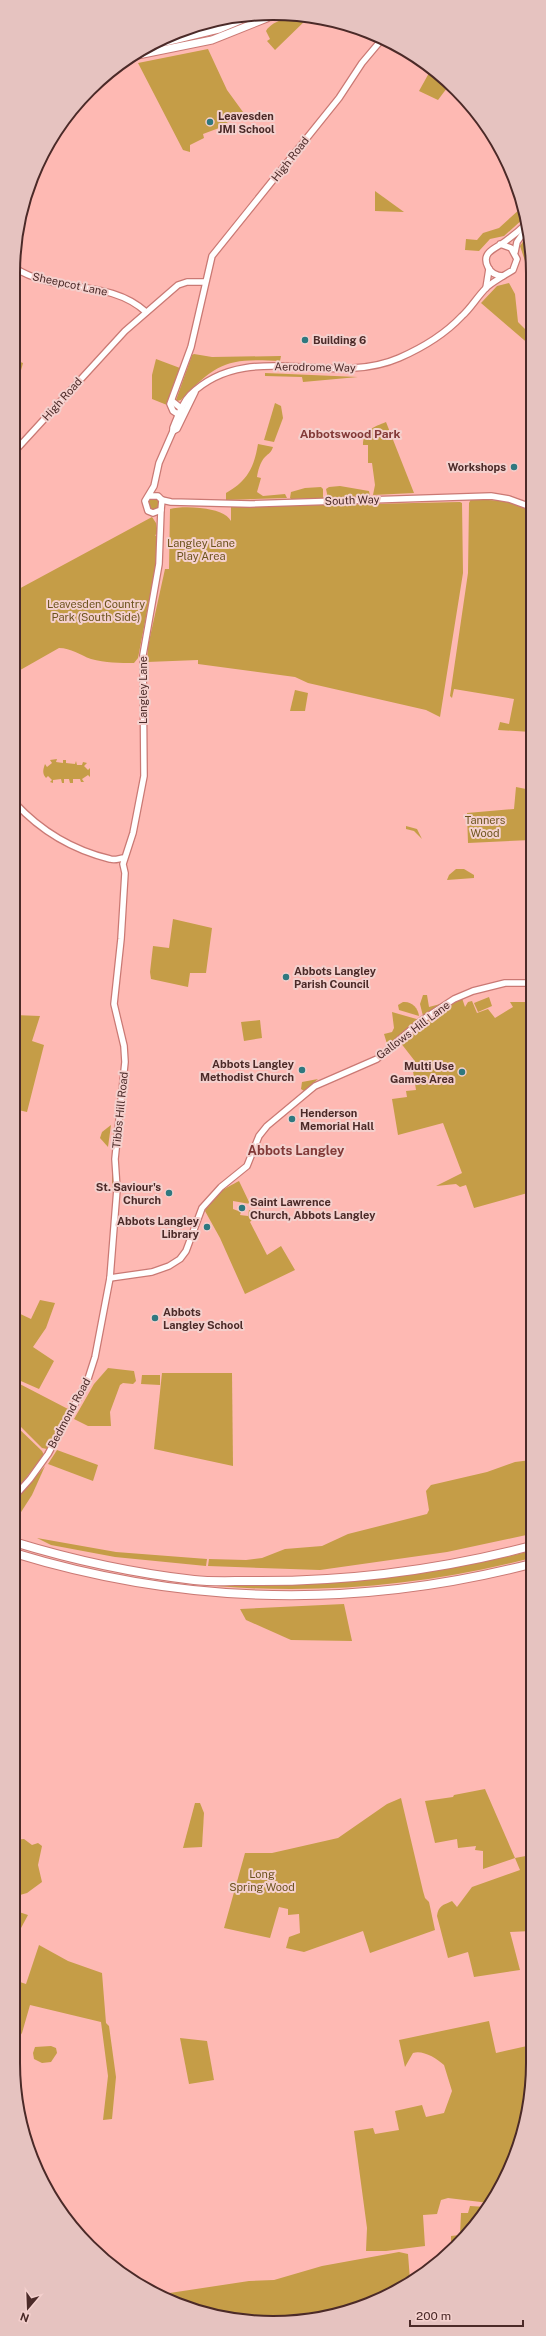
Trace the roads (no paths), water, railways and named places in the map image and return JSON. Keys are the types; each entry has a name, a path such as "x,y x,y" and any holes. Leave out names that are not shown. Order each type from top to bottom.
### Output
{"highway":[{"path":"149,53 212,40 260,21"},
{"path":"174,40 219,29 232,23"},
{"path":"20,1544 84,1561 161,1576 196,1580 290,1582 416,1570 526,1547"},
{"path":"20,1555 59,1566 160,1586 272,1596 361,1594 478,1577 526,1565"}],"street":[{"name":"High Road","path":"172,401 191,347 204,289 204,282 212,256 219,245 339,98 362,62 379,43"},
{"path":"486,288 489,269 486,259 489,251 522,227"},
{"path":"489,269 495,275 503,276 515,268 517,259 515,252 517,242 523,234"},
{"path":"500,244 515,252"},
{"name":"Sheepcot Lane","path":"20,270 40,279 114,293 146,312"},
{"name":"Aerodrome Way","path":"184,410 195,392 216,376 241,367 345,370 369,367 399,358 444,332 462,317 486,288 503,276"},
{"name":"High Road","path":"20,446 125,331 146,312 178,285 187,282 204,282"},
{"path":"179,415 171,409 170,404 172,401 184,410"},
{"path":"160,520 153,513 148,511 145,506 145,502 154,486 159,463 179,415 184,410"},
{"path":"173,431 177,429 184,410"},
{"path":"154,486 160,498 162,509"},
{"path":"149,496 160,498"},
{"name":"South Way","path":"160,498 171,502 250,504 491,496 514,500 526,505"},
{"path":"153,513 162,509 171,502"},
{"name":"Langley Lane","path":"122,861 131,840 142,787 144,750 143,654 159,564 162,540 160,520 162,509"},
{"path":"20,808 41,828 66,843 109,859 122,861"},
{"name":"Tibbs Hill Road","path":"95,1357 110,1278 117,1189 115,1159 120,1124 125,1062 124,1046 114,1004 121,939 125,874 122,861"},
{"name":"Gallows Hill Lane","path":"110,1278 152,1272 169,1266 180,1259 186,1251 202,1208 221,1187 247,1166 259,1136 267,1126 301,1097 326,1080 377,1058 422,1020 454,999 473,991 505,983 526,983"},
{"name":"Bedmond Road","path":"20,1490 61,1432 87,1382 95,1357"}],"place":[{"name":"Leavesden JMI School","path":"210,122"},
{"name":"Building 6","path":"305,340"},
{"name":"Workshops","path":"514,467"},
{"name":"Abbots Langley Parish Council","path":"286,977"},
{"name":"Abbots Langley Methodist Church","path":"302,1070"},
{"name":"Multi Use Games Area","path":"462,1072"},
{"name":"Henderson Memorial Hall","path":"292,1119"},
{"name":"St. Saviour's Church","path":"169,1193"},
{"name":"Saint Lawrence Church, Abbots Langley","path":"242,1208"},
{"name":"Abbots Langley Library","path":"207,1227"},
{"name":"Abbots Langley School","path":"155,1318"}],"district":[{"name":"Abbotswood Park","path":"350,434"},
{"name":"Abbots Langley","path":"296,1150"}],"park label":[{"name":"Langley Lane Play Area","path":"201,549"},
{"name":"Leavesden Country Park (South Side)","path":"96,610"},
{"name":"Tanners Wood","path":"485,826"},
{"name":"Long Spring Wood","path":"262,1880"}]}
